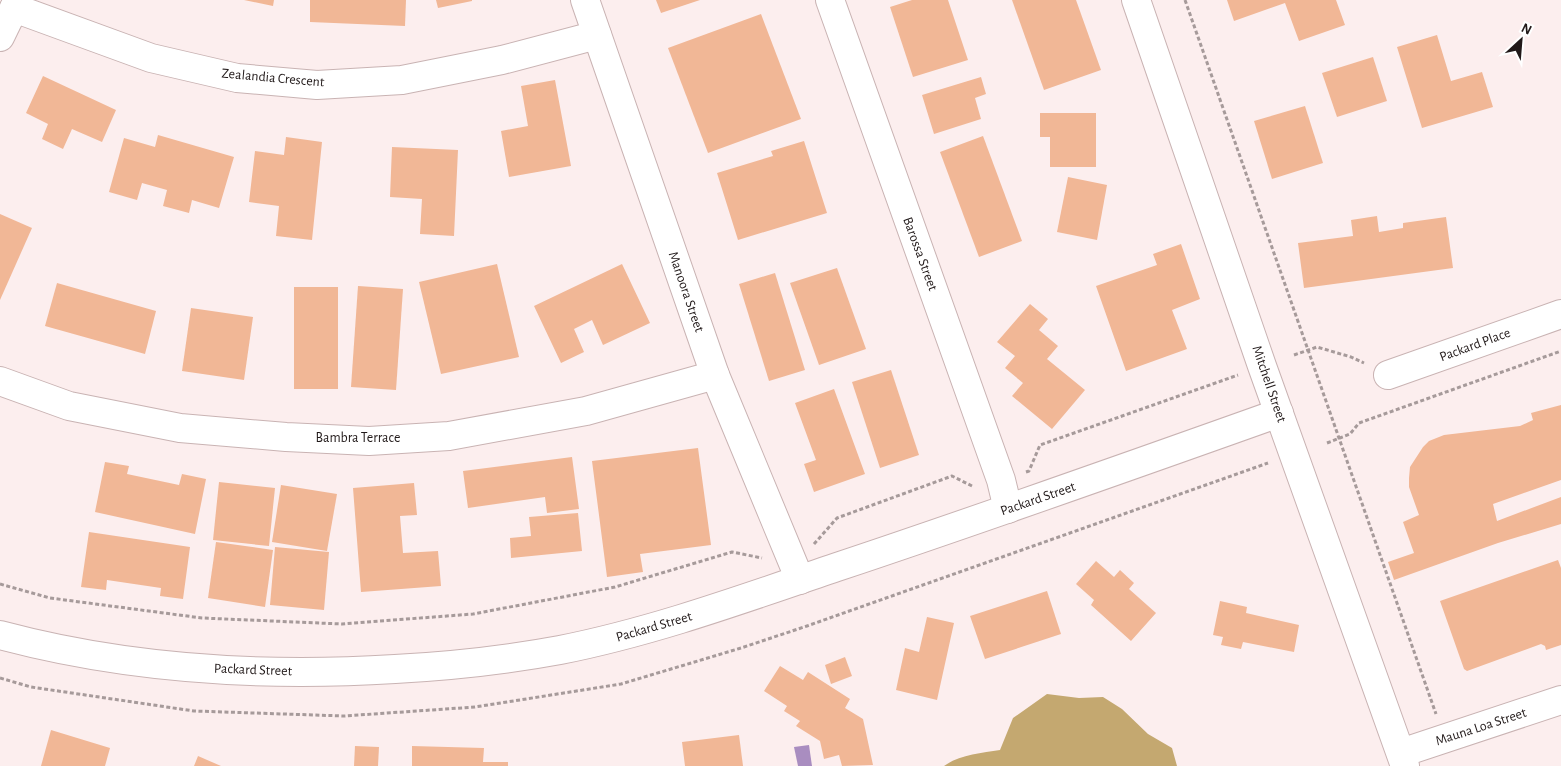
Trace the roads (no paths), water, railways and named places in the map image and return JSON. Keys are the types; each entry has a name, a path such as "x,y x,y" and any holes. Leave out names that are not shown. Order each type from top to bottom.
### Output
{"street":[{"name":"Manoora Street","path":"584,0 715,375 800,580"},
{"name":"Barossa Street","path":"830,0 994,461 1008,509"},
{"name":"Mitchell Street","path":"1136,0 1279,413 1403,760"},
{"name":"Zealandia Crescent","path":"16,4 151,58 237,78 317,85 402,80 502,60 597,35"},
{"path":"0,37 16,4"},
{"name":"Packard Place","path":"1388,376 1561,314"},
{"name":"Bambra Terrace","path":"0,382 69,406 180,428 286,437 369,441 449,436 586,411 715,375"},
{"name":"Packard Street","path":"0,636 41,646 120,659 195,668 274,672 349,672 459,665 559,650 622,637 678,621 1008,509 1279,413"},
{"name":"Mauna Loa Street","path":"1403,760 1561,700"}]}
